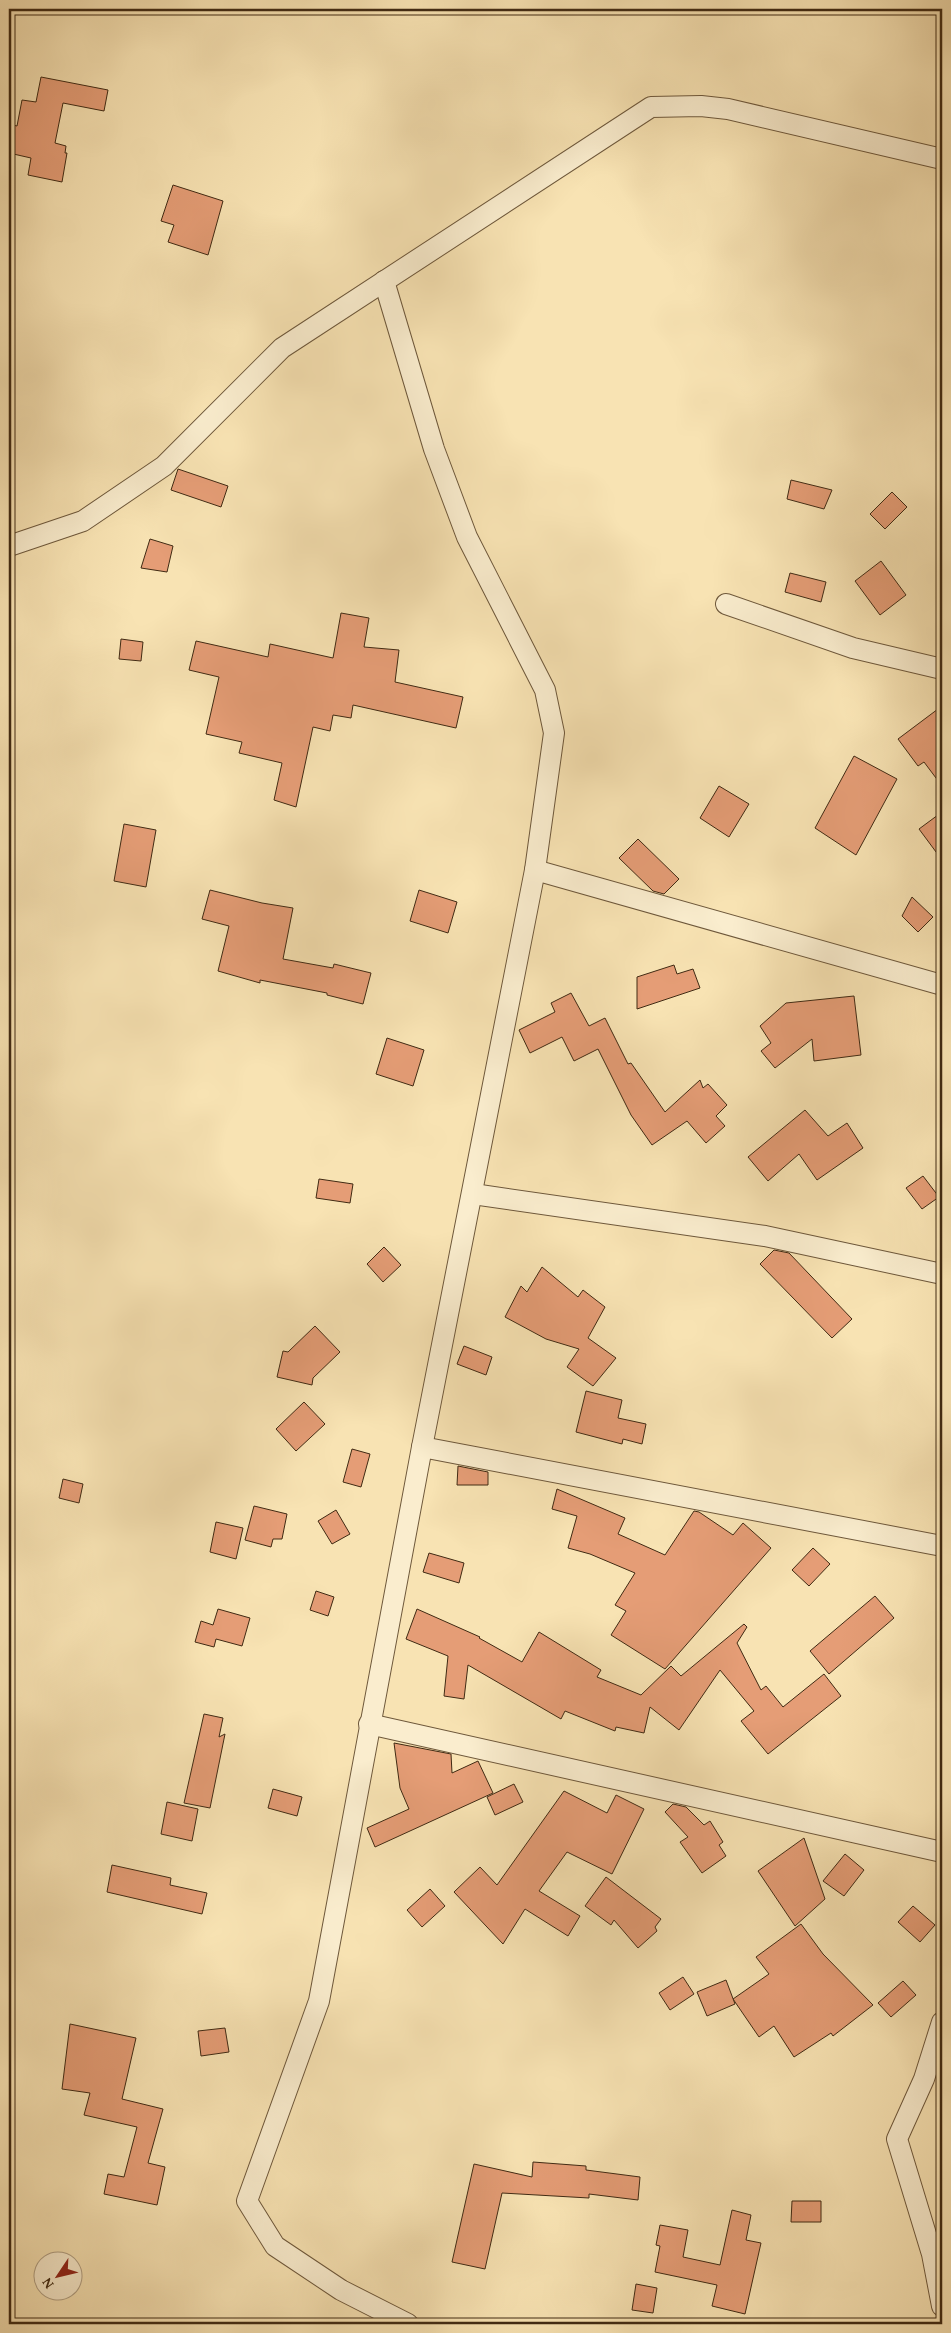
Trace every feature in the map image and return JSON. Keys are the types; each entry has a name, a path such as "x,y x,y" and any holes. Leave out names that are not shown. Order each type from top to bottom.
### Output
{"street":[{"path":"9,546 83,521 164,466 282,348 651,107 701,106 728,109 942,159"},
{"path":"384,281 434,449 467,537 545,690 554,733 535,870 369,1724 319,2001 247,2201 275,2246 340,2290 408,2324"},
{"path":"726,604 854,648 942,669"},
{"path":"535,870 942,985"},
{"path":"472,1194 765,1236 942,1274"},
{"path":"422,1447 942,1546"},
{"path":"369,1724 942,1852"},
{"path":"942,2022 924,2080 897,2139 932,2254 942,2306"}],"building":[{"path":"41,77 108,90 104,111 63,103 55,143 66,146 65,153 67,153 62,182 28,175 31,158 9,153 9,124 17,126 22,100 36,102"},
{"path":"173,185 223,201 208,255 168,242 174,225 161,221"},
{"path":"178,469 228,486 221,507 171,490"},
{"path":"791,480 832,490 824,509 787,499"},
{"path":"892,492 907,507 885,529 870,514"},
{"path":"150,539 173,546 167,572 141,568"},
{"path":"881,561 906,595 880,615 855,581"},
{"path":"790,573 826,582 821,602 785,592"},
{"path":"341,613 369,618 364,647 399,650 395,682 463,697 456,728 353,705 351,718 333,715 330,731 313,727 296,807 274,800 282,763 239,753 242,742 206,734 219,677 189,670 196,641 268,657 270,644 333,658"},
{"path":"121,639 143,642 141,661 119,659"},
{"path":"942,706 942,786 924,762 918,766 898,739"},
{"path":"854,756 897,779 856,855 815,828"},
{"path":"719,786 749,804 729,837 700,818"},
{"path":"942,812 942,860 919,829"},
{"path":"124,824 156,830 146,887 114,881"},
{"path":"638,839 679,879 664,894 653,891 619,858"},
{"path":"210,890 262,903 293,908 283,959 333,968 334,964 371,973 363,1004 327,995 327,993 260,980 260,983 218,971 229,926 202,919"},
{"path":"419,890 457,902 448,933 410,921"},
{"path":"912,897 933,917 918,932 902,916"},
{"path":"674,965 677,974 693,969 700,988 637,1009 637,977"},
{"path":"571,993 589,1026 605,1018 628,1064 631,1063 665,1112 700,1080 703,1088 708,1084 727,1105 716,1116 725,1126 706,1143 687,1121 652,1145 631,1115 598,1049 574,1061 562,1037 530,1053 519,1030 555,1012 551,1003"},
{"path":"854,996 861,1055 814,1061 812,1039 775,1068 761,1051 771,1043 760,1026 786,1003"},
{"path":"387,1038 424,1050 413,1086 376,1074"},
{"path":"805,1110 828,1136 847,1123 863,1148 817,1180 799,1154 768,1181 748,1157"},
{"path":"923,1176 939,1197 922,1209 906,1188"},
{"path":"319,1179 353,1184 350,1203 316,1198"},
{"path":"384,1247 401,1265 383,1282 367,1264"},
{"path":"774,1250 789,1253 852,1319 832,1338 760,1264"},
{"path":"542,1267 578,1297 583,1290 605,1307 588,1338 616,1358 593,1386 567,1367 579,1349 546,1339 505,1317 521,1286 527,1292"},
{"path":"315,1326 340,1352 313,1378 312,1385 277,1377 283,1351 288,1352"},
{"path":"464,1346 492,1357 486,1375 457,1364"},
{"path":"586,1391 622,1400 618,1418 646,1424 642,1444 623,1439 622,1444 576,1432"},
{"path":"304,1402 325,1424 296,1451 276,1429"},
{"path":"352,1449 370,1454 361,1487 343,1482"},
{"path":"458,1466 488,1472 488,1485 457,1485"},
{"path":"63,1479 83,1484 79,1503 59,1498"},
{"path":"557,1489 625,1518 618,1534 665,1555 694,1511 699,1512 733,1535 743,1523 771,1548 665,1669 611,1635 626,1611 615,1605 635,1573 590,1554 568,1548 577,1516 552,1509"},
{"path":"254,1506 287,1514 282,1539 273,1539 271,1547 245,1540"},
{"path":"336,1510 350,1534 332,1544 318,1521"},
{"path":"216,1522 243,1528 236,1559 210,1552"},
{"path":"813,1548 830,1564 809,1586 792,1570"},
{"path":"429,1553 464,1563 459,1583 423,1572"},
{"path":"316,1591 334,1597 328,1616 310,1610"},
{"path":"875,1596 894,1618 829,1674 810,1651"},
{"path":"218,1609 250,1618 242,1646 216,1639 214,1647 195,1642 201,1621 213,1625"},
{"path":"417,1609 480,1637 522,1662 539,1632 601,1670 597,1677 641,1695 671,1666 681,1676 744,1624 747,1627 737,1643 761,1690 766,1686 783,1707 824,1674 841,1696 768,1754 741,1721 754,1711 720,1670 679,1730 650,1707 644,1733 616,1727 615,1731 565,1711 561,1719 468,1665 464,1699 444,1696 448,1656 406,1639"},
{"path":"204,1714 223,1718 219,1737 225,1734 210,1808 184,1803"},
{"path":"394,1743 451,1754 452,1773 478,1761 493,1793 375,1847 367,1828 409,1809 400,1788"},
{"path":"514,1784 523,1802 495,1815 487,1797"},
{"path":"273,1789 302,1797 297,1816 268,1808"},
{"path":"564,1791 607,1813 616,1795 644,1809 612,1874 567,1852 539,1891 580,1916 568,1936 525,1909 503,1944 454,1892 480,1867 497,1885"},
{"path":"167,1802 198,1809 192,1841 161,1834"},
{"path":"673,1804 686,1807 704,1825 710,1821 723,1842 719,1845 726,1856 702,1873 680,1842 688,1837 665,1812"},
{"path":"804,1838 825,1899 795,1926 758,1871"},
{"path":"845,1854 864,1870 844,1896 823,1881"},
{"path":"112,1865 171,1878 170,1885 207,1893 202,1914 107,1892"},
{"path":"606,1877 661,1919 655,1927 657,1931 638,1948 614,1920 611,1925 585,1906"},
{"path":"430,1889 445,1906 422,1927 407,1910"},
{"path":"913,1906 935,1925 920,1942 898,1922"},
{"path":"801,1924 823,1954 873,2005 833,2036 831,2033 794,2057 774,2026 759,2037 733,1999 769,1974 756,1957"},
{"path":"683,1977 694,1994 670,2010 659,1993"},
{"path":"726,1980 735,2004 707,2016 697,1992"},
{"path":"903,1981 916,1995 891,2017 878,2003"},
{"path":"70,2024 136,2038 122,2099 163,2109 148,2163 165,2167 157,2205 104,2194 108,2174 124,2177 137,2127 84,2115 90,2093 62,2089"},
{"path":"225,2028 229,2052 201,2056 198,2031"},
{"path":"533,2162 586,2166 586,2170 640,2177 638,2200 589,2194 589,2198 502,2193 485,2269 452,2262 474,2164 532,2177"},
{"path":"792,2201 821,2201 821,2222 791,2222"},
{"path":"732,2210 751,2215 746,2240 761,2243 745,2314 712,2306 717,2285 655,2272 660,2246 656,2245 660,2225 688,2230 683,2257 720,2265"},
{"path":"636,2284 657,2288 653,2313 632,2310"}]}
